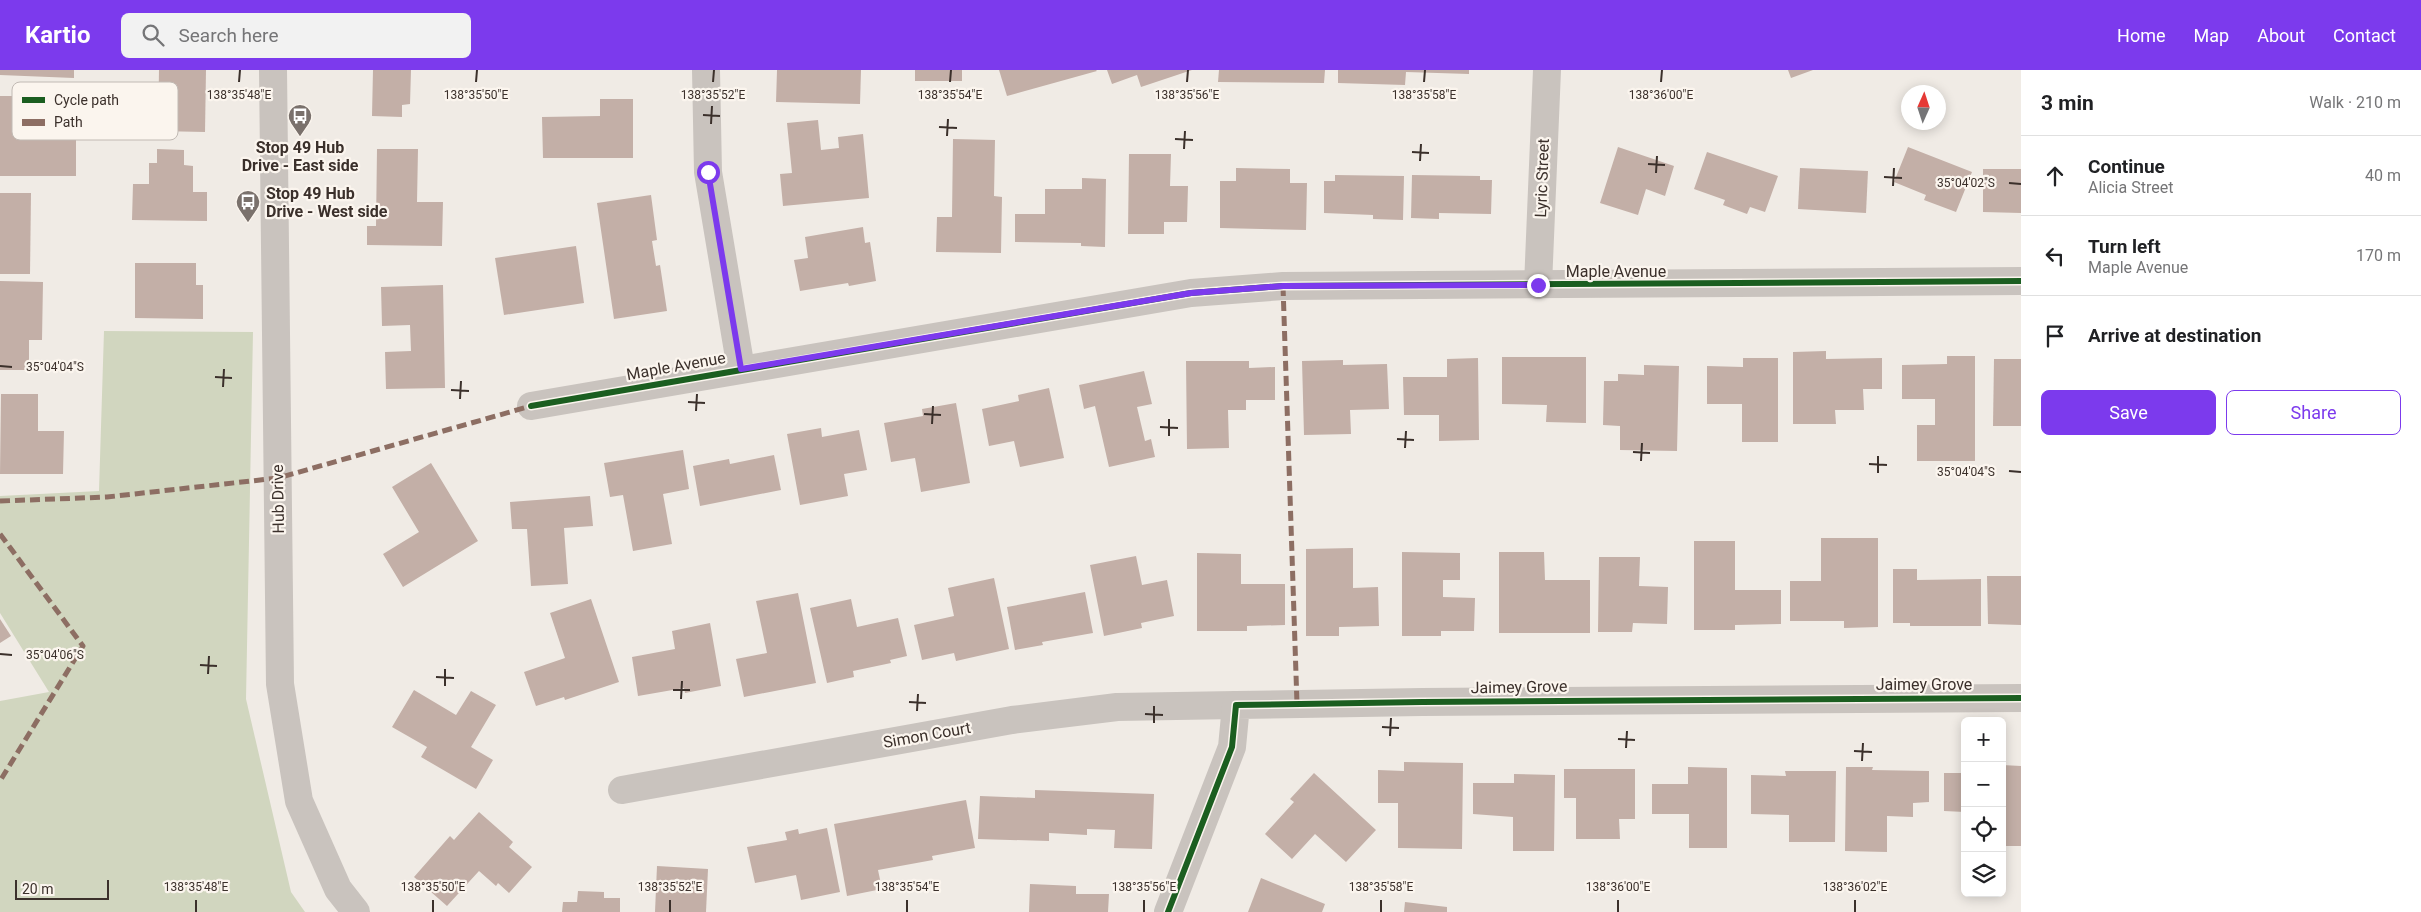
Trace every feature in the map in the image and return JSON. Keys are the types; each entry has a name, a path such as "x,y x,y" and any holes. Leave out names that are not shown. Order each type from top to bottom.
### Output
{"street":[{"name":"Hub Drive","path":"273,70 280,684 299,800 338,889 356,912"},
{"path":"706,70 708,172 741,369"},
{"name":"Lyric Street","path":"1538,285 1547,70"},
{"name":"Maple Avenue","path":"531,406 1191,293 1283,286 2021,281"},
{"name":"Jaimey Grove","path":"1236,705 2021,698"},
{"path":"1168,912 1232,747 1236,705"},
{"name":"Simon Court","path":"622,790 1012,720 1117,707 1236,705"}],"green space":[{"path":"104,331 253,332 246,699 291,892 305,912 0,912 0,701 49,692 0,613 0,496 99,491"}],"building":[{"path":"0,70 74,70 74,78 0,75"},
{"path":"159,70 206,70 205,132 178,131 178,82 159,82"},
{"path":"373,70 411,70 410,104 402,105 402,117 372,116"},
{"path":"777,70 861,70 860,104 776,102"},
{"path":"915,70 962,70 962,81 915,81"},
{"path":"999,70 1096,70 1097,71 1007,96"},
{"path":"1107,70 1192,70 1141,87 1137,75 1112,84"},
{"path":"1219,70 1325,70 1324,83 1218,82"},
{"path":"1338,70 1469,70 1469,74 1406,72 1405,85 1338,83"},
{"path":"1788,70 1813,70 1791,78"},
{"path":"0,96 12,96 12,140 76,140 76,176 0,176"},
{"path":"600,99 633,99 633,158 543,158 542,117 600,116"},
{"path":"818,120 821,150 839,148 838,137 863,134 869,198 783,206 780,174 792,173 787,123"},
{"path":"953,139 995,140 994,196 1002,197 1001,253 936,252 937,217 952,217"},
{"path":"1618,147 1674,166 1665,196 1646,189 1638,215 1600,203"},
{"path":"1908,147 1972,172 1956,212 1924,200 1926,195 1894,182"},
{"path":"157,149 184,150 184,165 193,166 193,192 207,192 207,221 132,220 133,184 149,184 149,163 157,163"},
{"path":"377,149 418,149 417,202 443,202 442,246 367,245 367,226 376,226"},
{"path":"1707,152 1778,176 1765,212 1750,207 1747,214 1723,205 1725,200 1694,189"},
{"path":"1129,154 1171,154 1170,186 1188,186 1187,222 1164,222 1164,234 1128,234"},
{"path":"1236,168 1290,169 1290,183 1307,183 1306,230 1220,228 1220,181 1236,181"},
{"path":"1800,168 1868,171 1866,213 1798,209"},
{"path":"1983,169 2021,169 2021,213 1983,212"},
{"path":"1335,175 1404,176 1403,220 1373,219 1373,215 1324,213 1324,181 1335,181"},
{"path":"1412,175 1480,176 1480,180 1492,180 1491,214 1439,213 1439,219 1411,218"},
{"path":"1082,178 1106,179 1105,247 1081,246 1081,243 1015,242 1015,214 1045,214 1045,189 1082,189"},
{"path":"0,193 31,193 30,274 0,274"},
{"path":"651,195 657,240 652,241 656,266 660,265 667,311 614,319 597,203"},
{"path":"863,227 865,243 870,242 876,281 849,286 848,283 800,291 794,260 808,258 805,237"},
{"path":"576,246 584,303 504,315 495,258"},
{"path":"135,263 196,263 196,285 203,285 203,319 135,318"},
{"path":"0,281 43,282 42,340 29,340 29,370 0,370"},
{"path":"443,285 445,388 386,389 385,352 411,351 410,325 382,326 381,287"},
{"path":"1826,351 1826,359 1882,358 1882,389 1863,389 1864,410 1835,410 1836,424 1793,424 1793,352"},
{"path":"1947,356 1975,356 1975,461 1917,461 1917,425 1935,425 1935,399 1902,399 1902,365 1947,364"},
{"path":"1502,357 1586,357 1586,423 1546,422 1547,405 1502,404"},
{"path":"1478,358 1479,440 1439,441 1439,415 1404,415 1403,377 1447,377 1447,359"},
{"path":"1743,358 1778,358 1778,442 1742,442 1742,404 1707,404 1707,366 1743,367"},
{"path":"1994,359 2021,359 2021,426 1993,426"},
{"path":"1343,360 1343,365 1387,364 1389,409 1350,410 1351,434 1304,435 1302,361"},
{"path":"1186,361 1249,361 1249,368 1275,367 1275,400 1246,400 1246,410 1228,410 1229,448 1187,449"},
{"path":"1644,365 1679,366 1677,451 1620,450 1620,426 1603,425 1604,381 1618,381 1618,374 1644,375"},
{"path":"1144,371 1152,404 1137,407 1145,441 1151,439 1155,457 1109,467 1095,406 1084,409 1079,385"},
{"path":"1049,388 1064,458 1020,467 1014,441 989,446 982,409 1019,401 1018,395"},
{"path":"1,394 38,394 38,431 64,431 63,474 0,474"},
{"path":"956,403 970,483 921,492 915,458 891,462 884,423 923,416 922,409"},
{"path":"821,428 822,437 859,430 867,470 844,474 848,496 800,505 787,434"},
{"path":"683,450 689,489 663,494 672,544 633,551 623,495 610,497 604,463"},
{"path":"774,455 781,490 700,506 693,466 729,459 730,464"},
{"path":"431,463 478,541 403,587 383,554 419,532 392,487"},
{"path":"590,496 593,526 564,528 568,584 531,586 527,529 512,529 510,502"},
{"path":"1821,538 1878,538 1878,627 1844,628 1844,621 1790,621 1790,581 1821,581"},
{"path":"1694,541 1735,541 1735,590 1781,590 1781,624 1735,625 1735,630 1694,630"},
{"path":"1353,548 1353,588 1378,587 1379,626 1339,627 1339,636 1306,636 1306,549"},
{"path":"1402,552 1460,553 1460,580 1443,580 1443,597 1475,598 1474,631 1441,631 1441,636 1402,636"},
{"path":"1499,552 1544,552 1545,580 1590,580 1590,633 1499,633"},
{"path":"1197,553 1241,554 1241,584 1285,584 1285,625 1247,626 1247,631 1197,631"},
{"path":"1136,556 1142,585 1167,580 1174,616 1141,623 1142,628 1104,636 1090,565"},
{"path":"1599,557 1640,557 1639,586 1668,587 1667,624 1633,623 1632,632 1598,632"},
{"path":"1893,569 1917,569 1917,580 1981,579 1981,626 1910,626 1910,623 1893,623"},
{"path":"1987,576 2021,576 2021,625 1988,624"},
{"path":"994,578 1009,649 956,661 954,653 922,660 914,625 954,616 948,588"},
{"path":"1085,592 1093,633 1042,642 1043,645 1015,650 1007,607"},
{"path":"798,593 816,683 744,697 736,659 767,653 756,601"},
{"path":"591,599 619,682 565,700 564,697 536,706 524,672 565,658 550,613"},
{"path":"851,599 857,627 898,618 907,656 890,660 891,663 853,671 854,677 827,683 810,608"},
{"path":"0,619 11,636 0,643"},
{"path":"710,623 721,686 685,693 684,688 638,696 632,657 675,649 672,631"},
{"path":"414,690 456,715 471,691 496,705 471,747 493,760 476,789 421,757 427,747 392,727"},
{"path":"1404,762 1463,763 1462,849 1398,848 1398,803 1378,803 1378,770 1404,771"},
{"path":"2006,765 2021,766 2021,846 2006,846"},
{"path":"1688,767 1727,768 1727,848 1689,848 1689,814 1652,814 1652,784 1688,784"},
{"path":"1846,767 1873,767 1872,770 1929,771 1929,802 1913,803 1913,817 1887,816 1887,852 1845,851"},
{"path":"1564,769 1635,769 1635,819 1619,819 1620,839 1576,839 1576,798 1564,798"},
{"path":"1785,771 1836,771 1835,842 1789,842 1789,815 1751,814 1751,775 1786,776"},
{"path":"1314,773 1376,830 1346,862 1315,834 1292,859 1265,834 1294,802 1290,799"},
{"path":"1944,773 1961,773 1961,812 1944,811"},
{"path":"1514,774 1555,775 1554,851 1513,851 1513,817 1473,814 1473,783 1514,783"},
{"path":"1035,790 1154,794 1152,849 1114,848 1115,830 1087,829 1087,835 1049,833 1049,841 978,839 980,796 1035,798"},
{"path":"966,800 975,848 932,856 933,860 878,870 882,889 847,896 834,824"},
{"path":"479,812 513,842 509,847 532,867 509,893 498,883 496,886 479,871 447,906 414,877 450,836 454,840"},
{"path":"827,828 840,892 801,900 796,875 755,883 747,847 787,840 785,832 798,829 799,834"},
{"path":"657,866 708,869 706,912 655,912"},
{"path":"1261,878 1325,904 1322,912 1248,912"},
{"path":"1030,884 1076,886 1076,894 1109,894 1108,912 1029,912"},
{"path":"578,891 604,892 604,898 620,898 620,912 562,912 563,902 577,902"},
{"path":"1405,902 1447,907 1447,912 1404,912"}],"marked path":[{"path":"1283,286 1297,704"},
{"path":"0,501 107,497 278,478 531,406"},
{"path":"0,534 83,646 0,781"}],"cycle path":[{"path":"531,406 1191,293 1283,286 2021,281"},
{"path":"1168,912 1232,747 1236,705 2021,698"}],"place":[{"name":"Stop 49 Hub Drive - East side","path":"300,137"},
{"name":"Stop 49 Hub Drive - West side","path":"248,223"}],"route":[{"path":"708,172 741,369 1191,293 1283,286 1538,285"}]}
